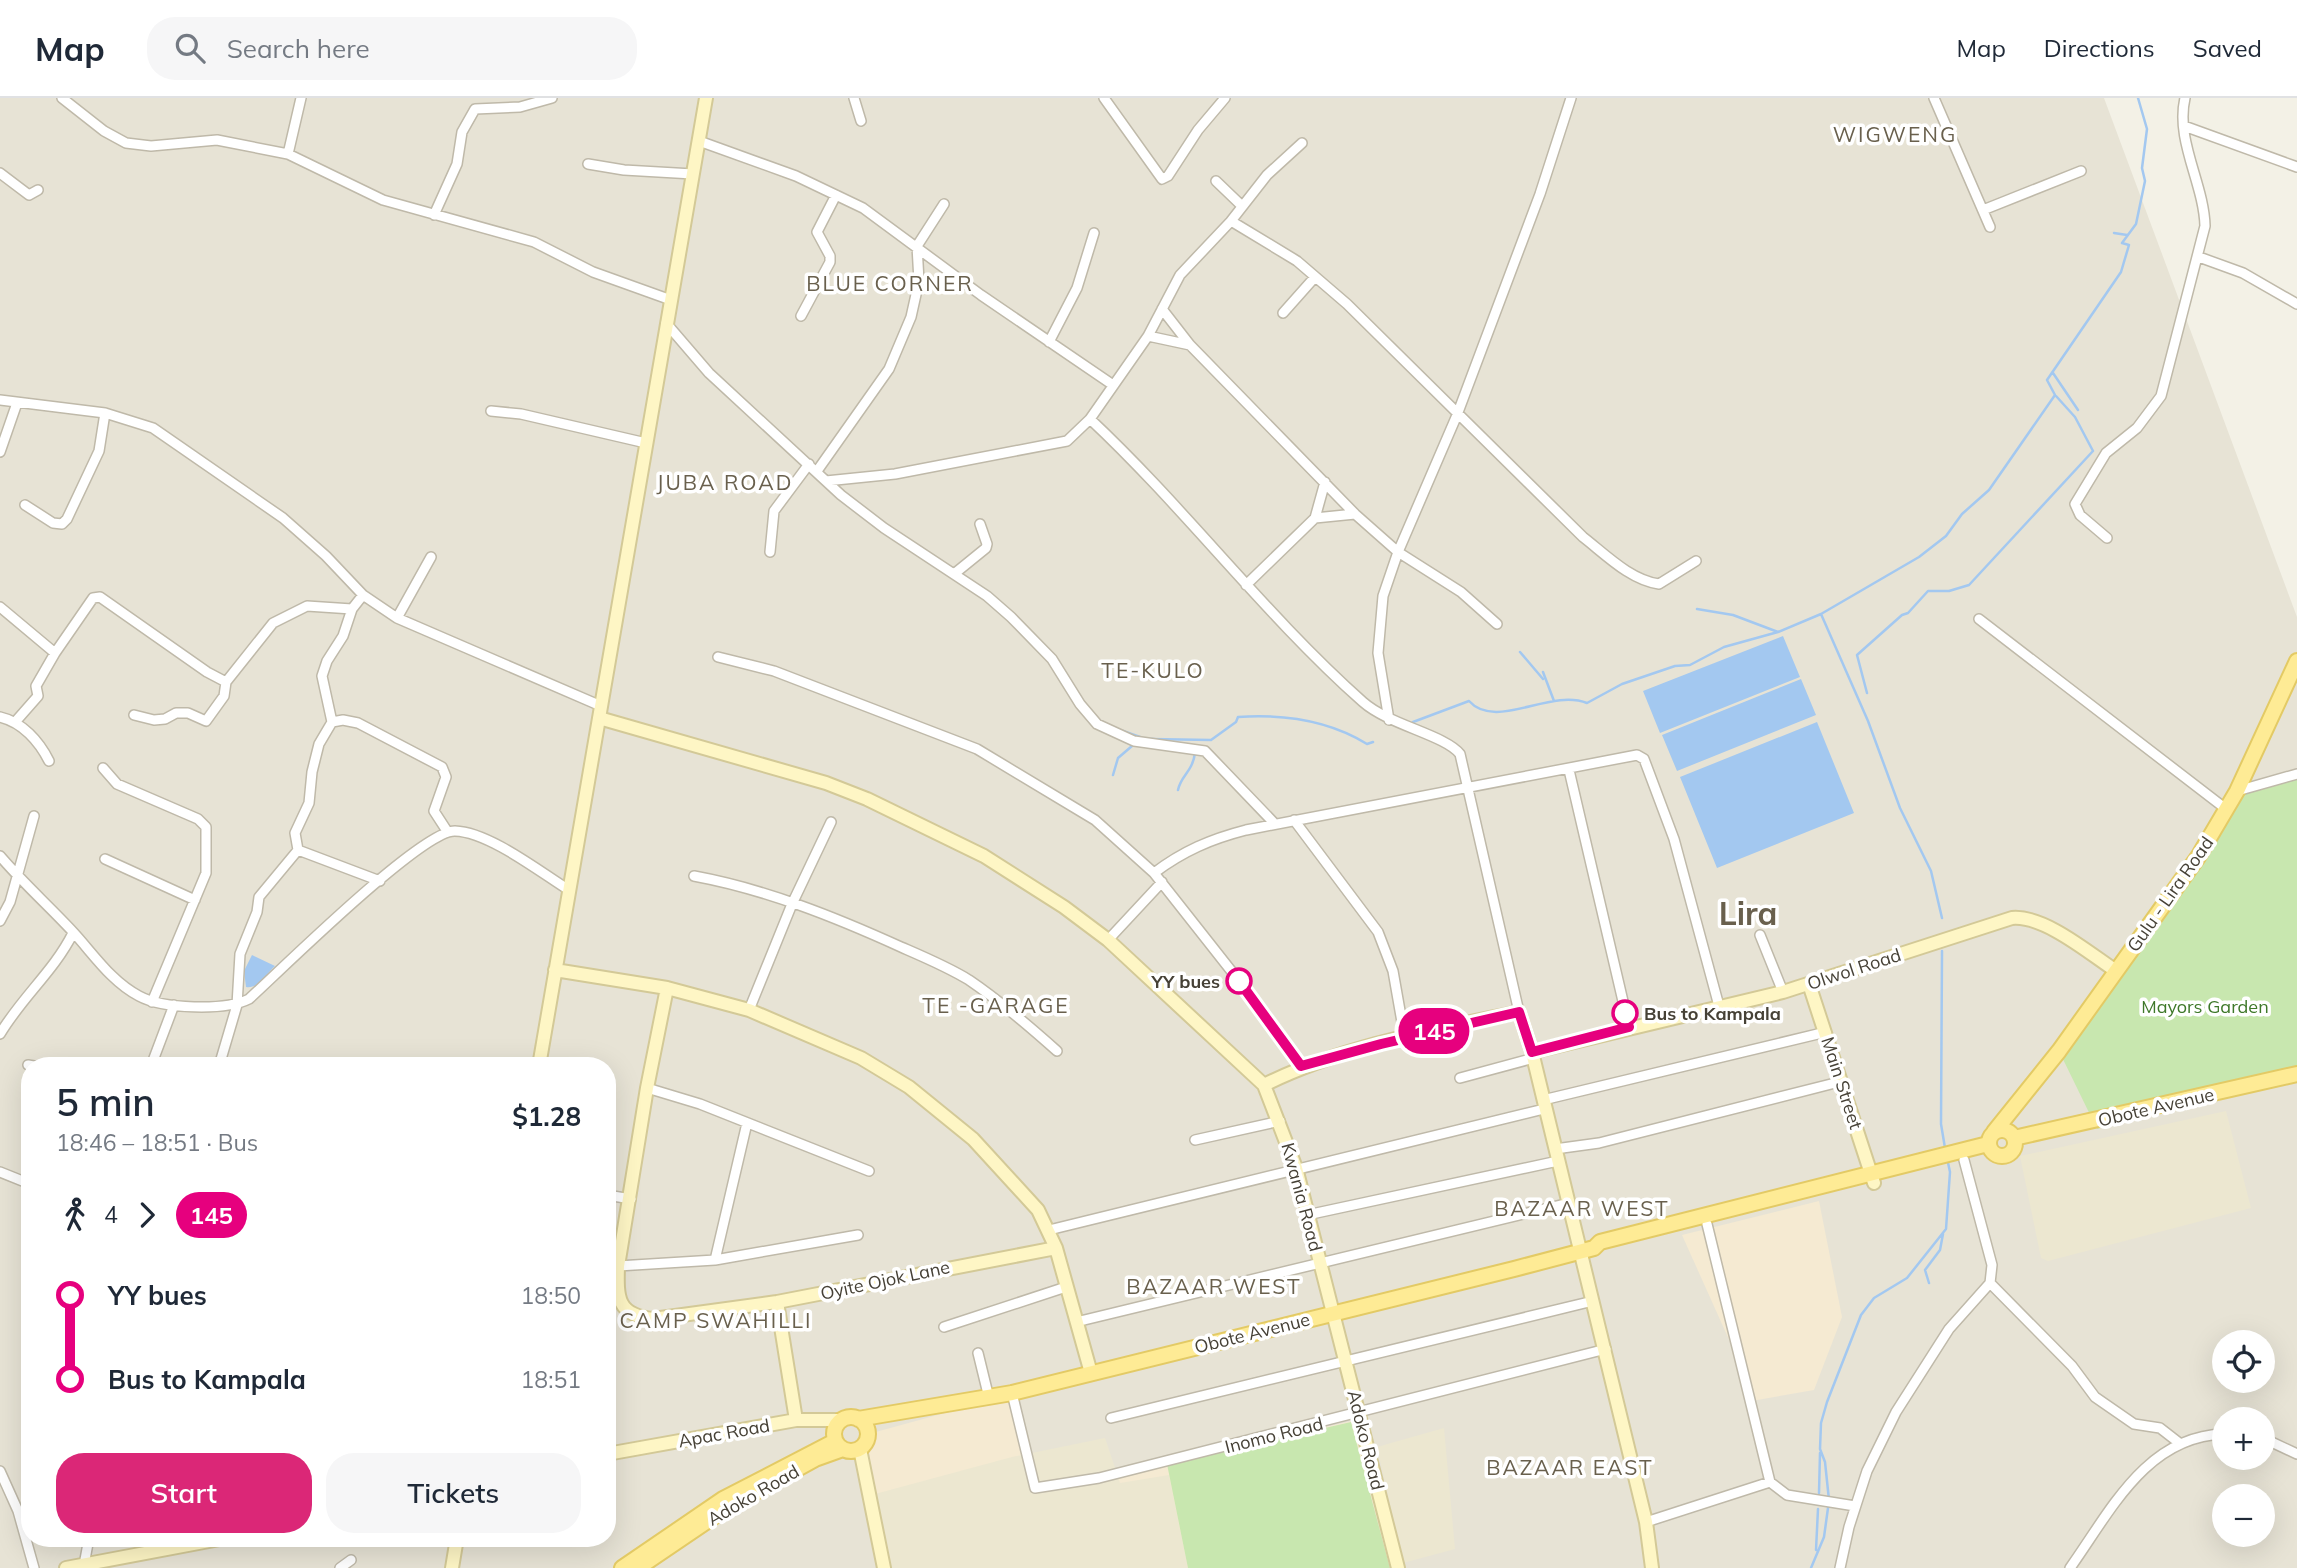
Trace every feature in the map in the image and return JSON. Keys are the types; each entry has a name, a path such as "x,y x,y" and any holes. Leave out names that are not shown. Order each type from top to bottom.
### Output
{"main road":[{"name":"Gulu - Lira Road","path":"1991,1143 2198,858 2237,791 2297,661"},
{"name":"Obote Avenue","path":"2013,1140 2297,1074"},
{"name":"Obote Avenue","path":"2013,1140 2297,1083"},
{"name":"Gulu - Lira Road","path":"2013,1140 2014,1110"},
{"path":"1872,1179 1964,1160 1991,1143 2003,1130 2013,1140 2005,1156 1991,1143"},
{"path":"1872,1179 1991,1143"},
{"name":"Obote Avenue","path":"862,1424 908,1412 1012,1393 1594,1248 1602,1249 1707,1224 1872,1179"},
{"name":"Obote Avenue","path":"1594,1248 1600,1242 1872,1179"},
{"path":"841,1420 862,1424 867,1439 860,1449 839,1445 834,1429 841,1420"},
{"name":"Adoko Road","path":"663,1543 839,1445"},
{"path":"622,1568 663,1543"},
{"path":"638,1568 663,1543"}],"street":[{"path":"62,98 104,131 126,143 151,146 218,140 288,154 383,200 534,242 593,272 671,300"},
{"path":"288,154 301,98"},
{"path":"434,215 457,164 462,132 475,109 520,107 552,98"},
{"path":"541,1057 706,98"},
{"path":"854,98 861,121"},
{"path":"1104,98 1162,179 1168,176 1198,131 1225,98"},
{"path":"1389,720 1381,682 1378,626 1382,596 1457,415 1540,194 1571,98"},
{"path":"1934,98 1990,227"},
{"path":"2107,538 2080,515 2075,504 2106,453 2137,428 2161,396 2205,226 2205,207 2184,126 2185,98"},
{"path":"2184,126 2297,167"},
{"path":"699,141 752,159 863,208 1049,342 1114,385"},
{"path":"826,481 895,474 1059,445 1090,419 1148,336 1180,275 1231,221 1266,175 1302,143"},
{"path":"588,164 624,170 693,174"},
{"path":"1983,210 2081,172"},
{"path":"0,173 29,195 38,190"},
{"path":"1216,181 1242,206"},
{"path":"801,316 830,262 830,256 817,232 836,195"},
{"path":"771,552 774,511 813,468 889,369 906,332 919,281 917,246 944,204"},
{"path":"1231,221 1297,261 1348,304 1583,537 1637,577 1659,584 1696,561"},
{"path":"1049,342 1077,289 1094,233"},
{"path":"2199,257 2243,273 2297,304"},
{"path":"1283,313 1315,277"},
{"path":"1162,309 1190,345 1355,514 1398,552 1461,592 1497,624"},
{"path":"666,323 709,373 826,481 884,528 987,596 1052,659 1080,704 1097,724 1134,741 1205,751 1275,824"},
{"path":"1148,336 1190,345"},
{"path":"0,400 106,413 136,421 170,437 251,493 327,556 363,595 397,618 600,712 792,772 867,799 984,856 1064,907 1108,940 1264,1085 1301,1066 1519,1012"},
{"path":"0,452 17,403"},
{"path":"491,411 521,414 646,443"},
{"path":"25,505 53,523 62,524 67,519 99,451 106,413"},
{"path":"1090,419 1132,458 1319,662 1366,705 1389,720 1457,751 1519,1012 1533,1055 1606,1349 1646,1522 1652,1568"},
{"path":"1246,585 1315,518 1325,482"},
{"path":"1315,518 1355,514"},
{"path":"954,573 986,548 980,524"},
{"path":"397,618 430,557"},
{"path":"222,1057 237,1005 240,954 257,912 259,897 298,850 295,833 309,803 312,772 319,744 332,722 322,676 327,661 343,636 352,609 363,595"},
{"path":"16,721 38,696 36,686 55,653 96,596 207,672 226,682"},
{"path":"134,715 154,720 176,713 188,713 206,721 224,696 226,682 273,623 307,606 352,609"},
{"path":"0,607 55,653"},
{"path":"1979,618 2226,809"},
{"path":"718,657 774,671 977,749 1095,820 1154,873 1266,1015 1301,1066"},
{"path":"0,717 16,721 42,749 49,761"},
{"path":"332,722 339,720 358,723 442,767 446,778 435,811 447,831"},
{"path":"1154,873 1179,854 1201,843 1275,824 1637,755 1644,759 1674,839 1719,1006"},
{"path":"103,768 117,784 198,819 206,827 206,873 152,1002"},
{"path":"1569,770 1629,1027"},
{"path":"2237,791 2297,775"},
{"path":"0,921 18,878 34,816"},
{"path":"1294,820 1378,932 1392,971 1405,1039"},
{"path":"749,1010 792,904 831,822"},
{"path":"0,856 18,878 127,989 152,1002 174,1005 237,1005 249,999 301,947 427,843 447,831 466,832 483,839 569,890"},
{"path":"298,850 380,881"},
{"path":"105,859 195,900"},
{"path":"694,876 738,884 859,928 966,979 1057,1051"},
{"path":"1108,940 1161,882"},
{"name":"Olwol Road","path":"1533,1055 1629,1027 1783,992 2021,917 2047,926 2116,971"},
{"path":"0,1034 21,1001 54,966 73,933"},
{"path":"1760,935 1783,992"},
{"path":"555,971 667,988 749,1010 861,1058 909,1087 991,1157 1026,1194 1049,1230 1091,1373"},
{"name":"Main Street","path":"1809,984 1843,1082 1872,1179"},
{"name":"Oyite Ojok Lane","path":"667,988 647,1088 618,1266 617,1290 623,1308 635,1317 653,1319 777,1302 1056,1248"},
{"path":"154,1057 174,1005"},
{"path":"1049,1230 1826,1032"},
{"path":"1460,1078 1533,1055"},
{"path":"1307,1215 1843,1082"},
{"name":"Kwania Road","path":"1264,1085 1296,1168 1333,1312"},
{"path":"647,1088 747,1123 869,1171"},
{"path":"1195,1140 1280,1121"},
{"path":"715,1261 747,1123"},
{"path":"1840,1568 1855,1506 1884,1436 1922,1369 1949,1329 1990,1283 1992,1265 1964,1160"},
{"path":"0,1172 21,1180"},
{"path":"616,1196 631,1199"},
{"path":"1076,1322 1569,1203"},
{"path":"1707,1224 1770,1482 1787,1495 1855,1506"},
{"path":"618,1266 715,1261 858,1235"},
{"path":"1990,1283 2072,1366 2095,1397 2134,1424 2161,1428 2178,1442"},
{"path":"944,1326 1066,1287"},
{"path":"1111,1418 1593,1301"},
{"path":"777,1302 796,1420"},
{"name":"Adoko Road","path":"1333,1312 1398,1568"},
{"name":"Inomo Road","path":"1012,1393 1035,1488 1099,1478 1606,1349"},
{"path":"978,1353 989,1398"},
{"name":"Apac Road","path":"616,1452 796,1420 841,1420"},
{"path":"2070,1568 2141,1471 2178,1442 2212,1436"},
{"path":"2275,1444 2297,1454"},
{"path":"860,1449 884,1568"},
{"path":"0,1471 21,1522"},
{"path":"1646,1522 1770,1482"},
{"path":"28,1547 34,1568"},
{"path":"85,1565 88,1547"},
{"path":"66,1568 178,1547"},
{"path":"453,1568 456,1547"},
{"path":"340,1568 351,1559"}],"shaded area":[{"path":"0,98 2104,98 2297,617 2297,1568 0,1568"},
{"path":"2226,1111 2251,1208 2048,1261 2041,1258 2020,1156"},
{"path":"1819,1201 1842,1317 1814,1390 1746,1402 1735,1353 1682,1235"},
{"path":"1011,1395 1034,1477 1055,1489 1352,1421 1391,1568 889,1568 864,1443 872,1433"},
{"path":"1444,1428 1455,1549 1403,1563 1377,1447"},
{"path":"1105,1438 1120,1483 1169,1475 1188,1568 890,1568 875,1494 1012,1457"}],"green space":[{"name":"Mayors Garden","path":"2297,778 2297,1078 2097,1129 2059,1051 2232,797"},
{"path":"1351,1422 1390,1568 1188,1568 1167,1464"}],"water":[{"path":"1783,636 1800,677 1660,733 1643,691"},
{"path":"1801,679 1816,715 1677,771 1662,735"},
{"path":"1817,722 1854,813 1717,868 1680,777"},
{"path":"252,955 275,966 255,986 246,987 244,971"}],"waterway":[{"path":"1413,722 1469,701 1480,709 1494,712 1557,701 1587,703 1622,684 1675,666 1690,665 1724,647 1778,632 1821,614 1919,557 1946,536 1962,514 1989,490 2055,395 2047,380 2121,272 2129,245 2122,243 2136,224 2145,181 2142,168 2147,129 2138,98"},
{"path":"2114,233 2127,235"},
{"path":"2053,373 2078,410"},
{"path":"1867,693 1857,655 1902,615 1908,613 1928,591 1949,591 1969,585 2093,451 2075,417 2056,396"},
{"path":"1697,609 1733,615 1778,632"},
{"path":"1821,614 1868,721 1900,808 1931,871 1942,918"},
{"path":"1520,652 1543,679"},
{"path":"1543,672 1554,701"},
{"path":"1150,739 1211,740 1236,722 1238,717 1255,716 1305,720 1337,729 1367,744 1373,742"},
{"path":"1101,721 1111,726"},
{"path":"1123,731 1140,737"},
{"path":"1113,775 1118,758 1132,746"},
{"path":"1178,790 1192,765 1195,753"},
{"path":"1942,951 1941,1124 1945,1148"},
{"path":"1829,1500 1825,1462 1820,1449 1821,1423 1827,1402 1861,1315 1874,1298 1907,1278 1946,1229 1950,1172 1947,1158"},
{"path":"1929,1283 1925,1270 1940,1250 1943,1234"},
{"path":"1819,1493 1820,1453"},
{"path":"1811,1568 1824,1537 1828,1508"},
{"path":"1816,1550 1818,1509"}],"bus line":[{"name":"145","path":"1239,981 1301,1066 1381,1044 1519,1012 1532,1052 1629,1027 1625,1013"}],"place":[{"name":"YY bues","path":"1239,981"},
{"name":"Bus to Kampala","path":"1625,1013"}],"district":[{"name":"WIGWENG","path":"1895,134"},
{"name":"BLUE CORNER","path":"890,283"},
{"name":"JUBA ROAD","path":"725,482"},
{"name":"TE-KULO","path":"1153,670"},
{"name":"Lira","path":"1748,913"},
{"name":"TE -GARAGE","path":"996,1005"},
{"name":"BAZAAR WEST","path":"1582,1208"},
{"name":"BAZAAR WEST","path":"1214,1286"},
{"name":"CAMP SWAHILLI","path":"716,1320"},
{"name":"BAZAAR EAST","path":"1570,1467"}]}
